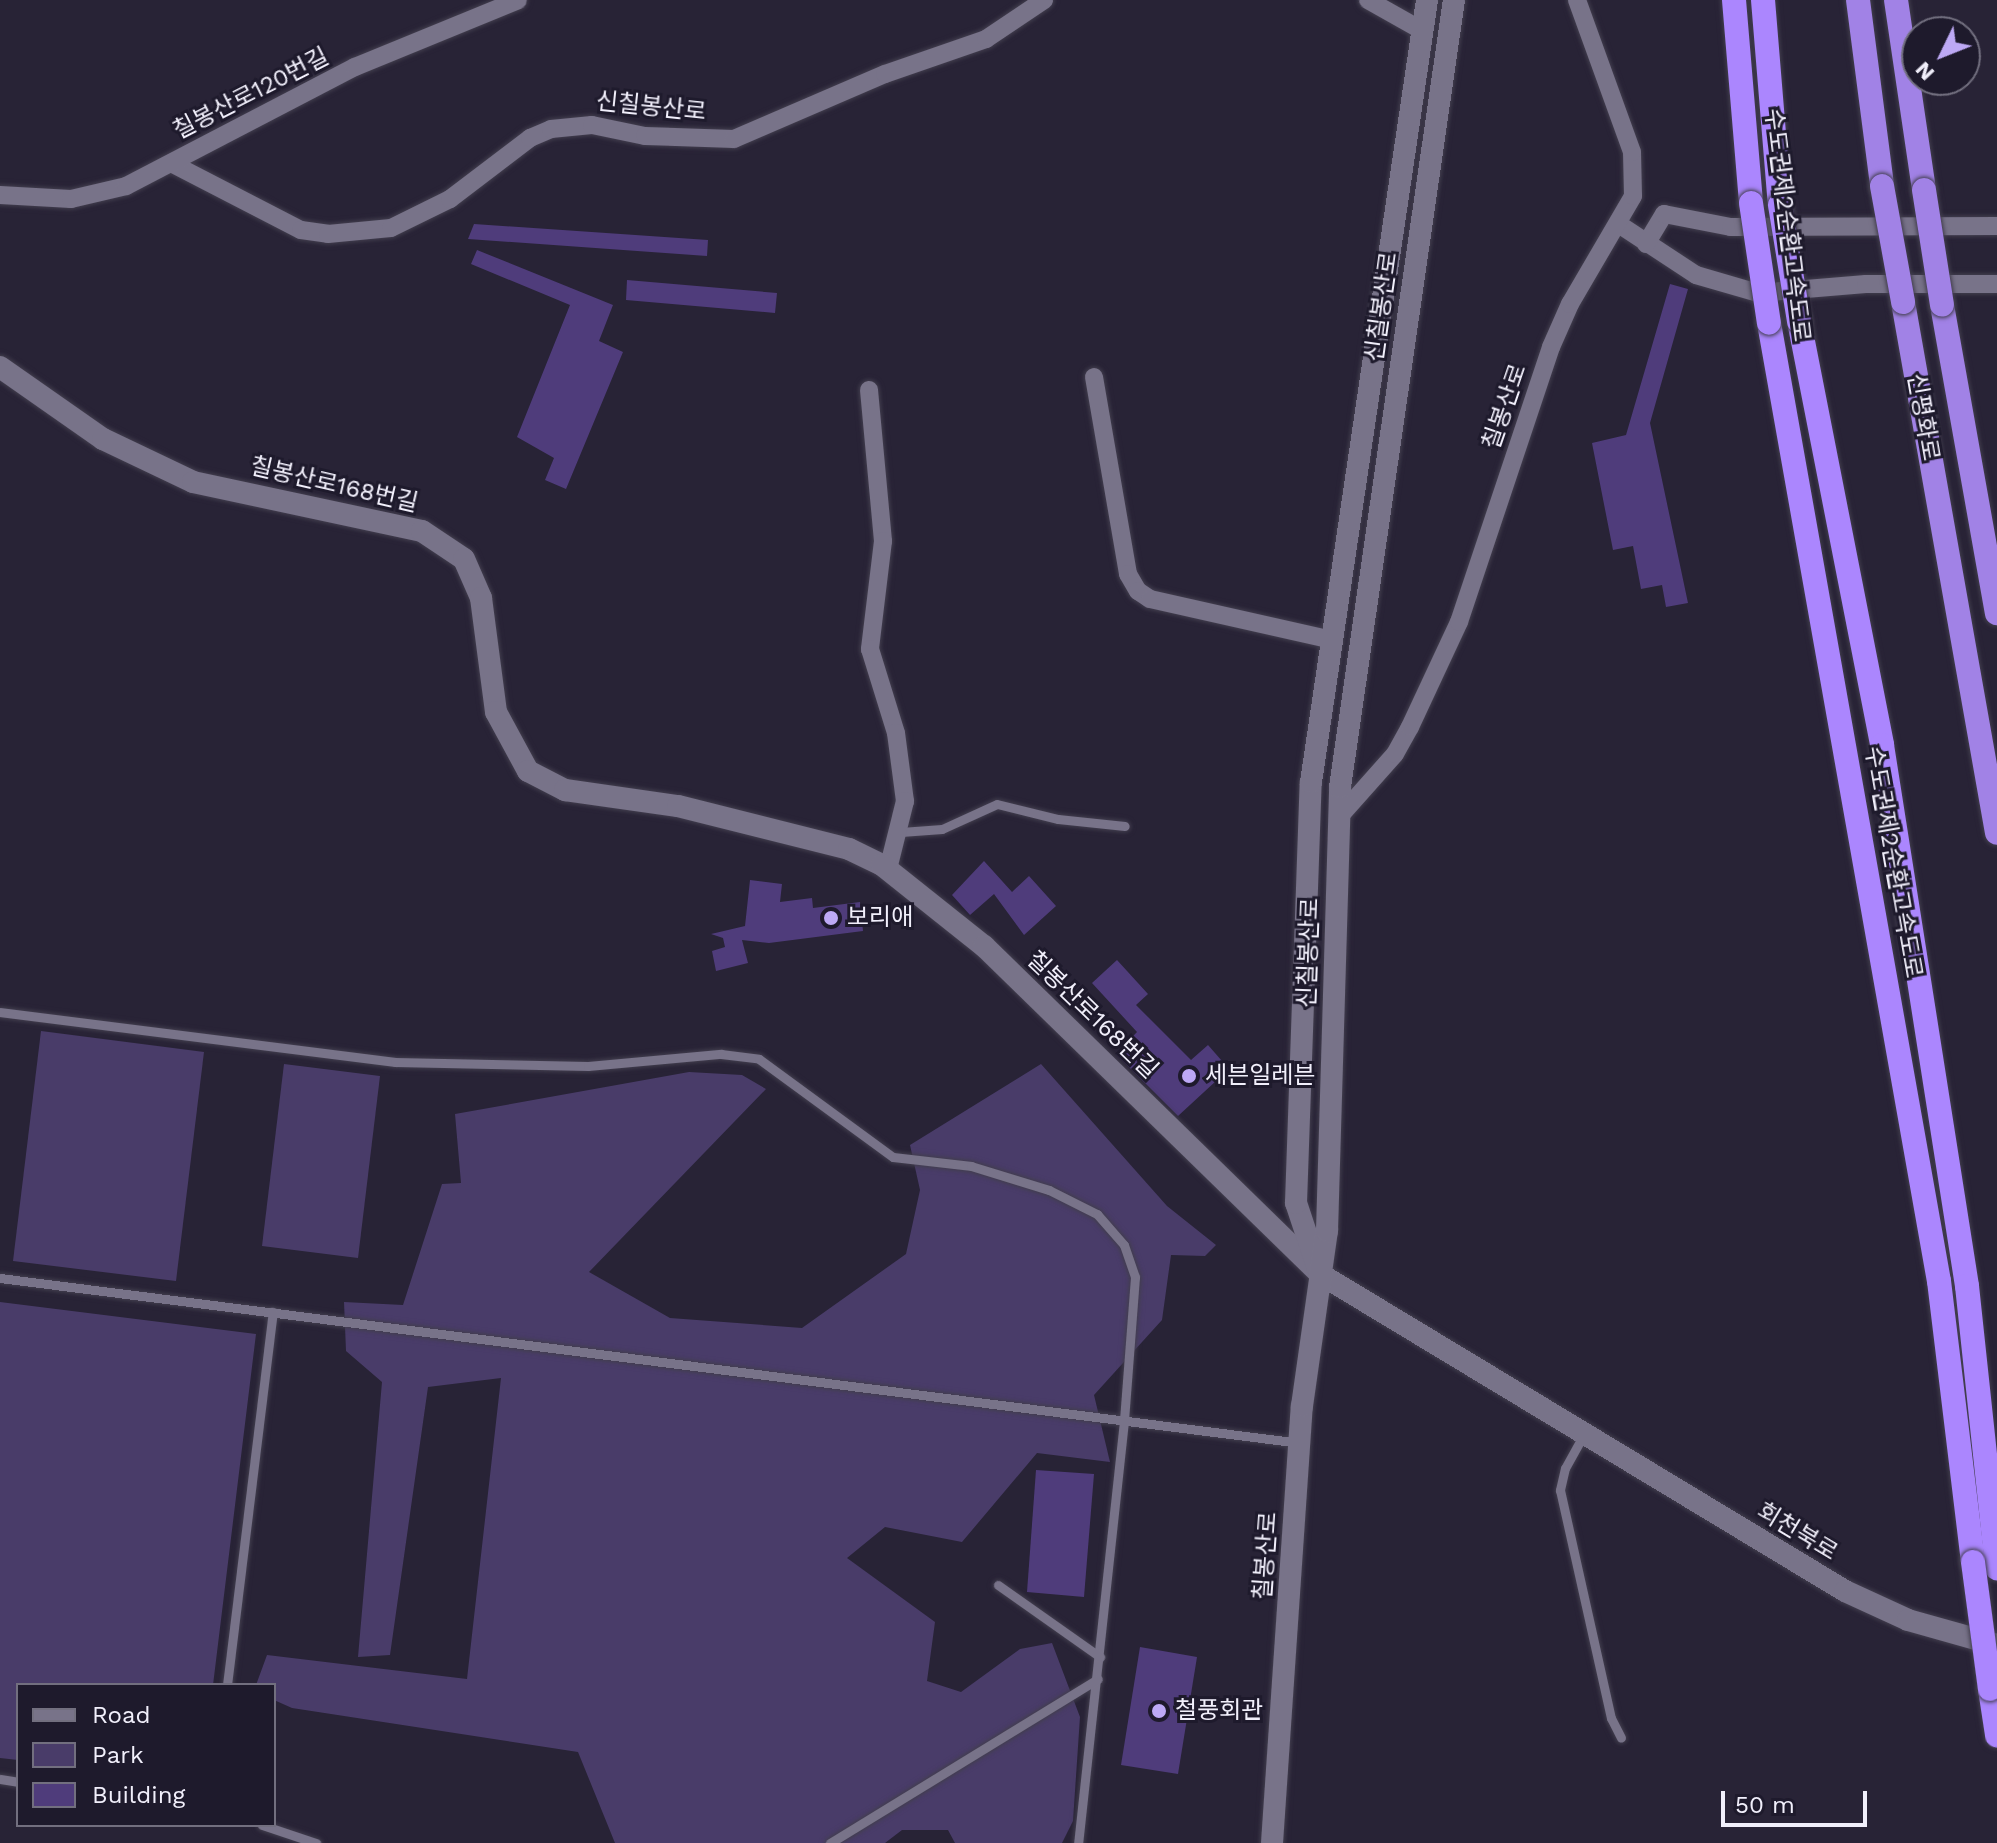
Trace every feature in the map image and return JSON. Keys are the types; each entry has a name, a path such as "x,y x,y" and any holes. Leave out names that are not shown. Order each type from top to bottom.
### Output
{"highway":[{"name":"수도권제2순환고속도로","path":"1734,0 1751,203 1769,323 1939,1281 1985,1565"},
{"name":"수도권제2순환고속도로","path":"1763,0 1780,205 1799,321 1882,745 1967,1286 1990,1689 1997,1735"},
{"name":"신평화로","path":"1858,0 1882,186 1997,833"},
{"name":"신평화로","path":"1896,0 1942,305 1997,613"}],"street":[{"name":"칠봉산로120번길","path":"0,195 71,199 126,186 355,67 518,0"},
{"name":"신칠봉산로","path":"171,163 301,230 328,234 391,228 450,199 530,138 551,129 592,125 645,136 734,139 885,74 986,39 1044,0"},
{"path":"1368,0 1423,31"},
{"name":"신칠봉산로","path":"1320,1274 1296,1203 1311,782 1360,474 1427,0"},
{"name":"신칠봉산로","path":"1320,1274 1327,1231 1339,817 1454,0"},
{"name":"칠봉산로","path":"1339,817 1395,754 1417,714 1459,622 1551,347 1570,304 1620,225 1633,196 1632,152 1577,0"},
{"path":"1646,244 1664,214 1731,227 1997,226"},
{"path":"1620,225 1696,275 1758,293 1866,284 1997,284"},
{"name":"칠봉산로168번길","path":"0,367 103,439 193,482 422,531 464,559 481,598 496,712 528,771 565,790 678,806 849,849 888,869 984,946 1320,1274"},
{"path":"1094,377 1128,574 1138,591 1150,599 1332,640"},
{"path":"869,390 883,541 870,649 903,768 901,832 888,869"},
{"name":"칠봉산로","path":"1272,1843 1300,1443 1320,1274"},
{"name":"회천북로","path":"1320,1274 1845,1591 1908,1620 1997,1645"}],"lane":[{"path":"901,832 952,826 997,804 1058,819 1125,826"},
{"path":"0,1012 395,1062 588,1066 721,1054 759,1059 893,1157 971,1166 1049,1190 1108,1224 1124,1245 1135,1277 1124,1421 1078,1843"},
{"path":"0,1278 1300,1443"},
{"path":"227,1683 273,1312"},
{"path":"1584,1434 1565,1468 1560,1490 1611,1718 1621,1738"},
{"path":"998,1585 1100,1657"},
{"path":"830,1843 1098,1679"},
{"path":"268,1827 316,1843"}],"green space":[{"path":"41,1031 204,1052 176,1281 13,1261"},
{"path":"284,1064 380,1076 358,1258 262,1246"},
{"path":"1041,1064 1167,1206 1216,1245 1205,1256 1171,1255 1162,1320 1094,1395 1110,1462 1037,1453 962,1542 885,1527 847,1558 935,1622 927,1681 961,1692 1020,1649 1052,1643 1080,1717 1073,1821 1062,1843 955,1843 948,1830 902,1830 885,1843 615,1843 578,1752 292,1708 276,1701 276,1683 257,1683 267,1655 467,1679 501,1378 428,1387 390,1655 358,1657 382,1382 346,1351 344,1302 403,1305 442,1184 461,1183 455,1114 689,1072 742,1075 766,1089 589,1272 670,1318 802,1328 906,1254 920,1190 910,1145"},
{"path":"0,1302 256,1334 213,1683 16,1683 16,1760 0,1758"}],"building":[{"path":"474,224 708,240 707,256 468,239"},
{"path":"477,250 613,305 599,341 623,352 566,489 545,480 554,458 517,437 570,305 471,264"},
{"path":"627,280 777,293 775,313 626,300"},
{"path":"1670,284 1688,289 1650,423 1688,603 1666,607 1662,585 1641,589 1633,546 1613,550 1592,443 1626,435"},
{"path":"984,861 1012,892 1029,876 1056,906 1024,935 994,894 970,915 952,895"},
{"path":"750,880 782,884 780,902 812,898 813,908 860,902 863,931 769,943 742,940 748,963 716,971 712,951 725,947 723,938 711,934 745,926"},
{"path":"1117,960 1148,994 1136,1005 1191,1060 1208,1045 1229,1069 1178,1116 1116,1054 1137,1032 1092,983"},
{"path":"1036,1470 1094,1474 1084,1597 1027,1592"},
{"name":"철풍회관","path":"1140,1647 1197,1657 1178,1774 1121,1765"}],"place":[{"name":"보리애","path":"831,918"},
{"name":"세븐일레븐","path":"1189,1076"},
{"name":"철풍회관","path":"1159,1711"}]}
